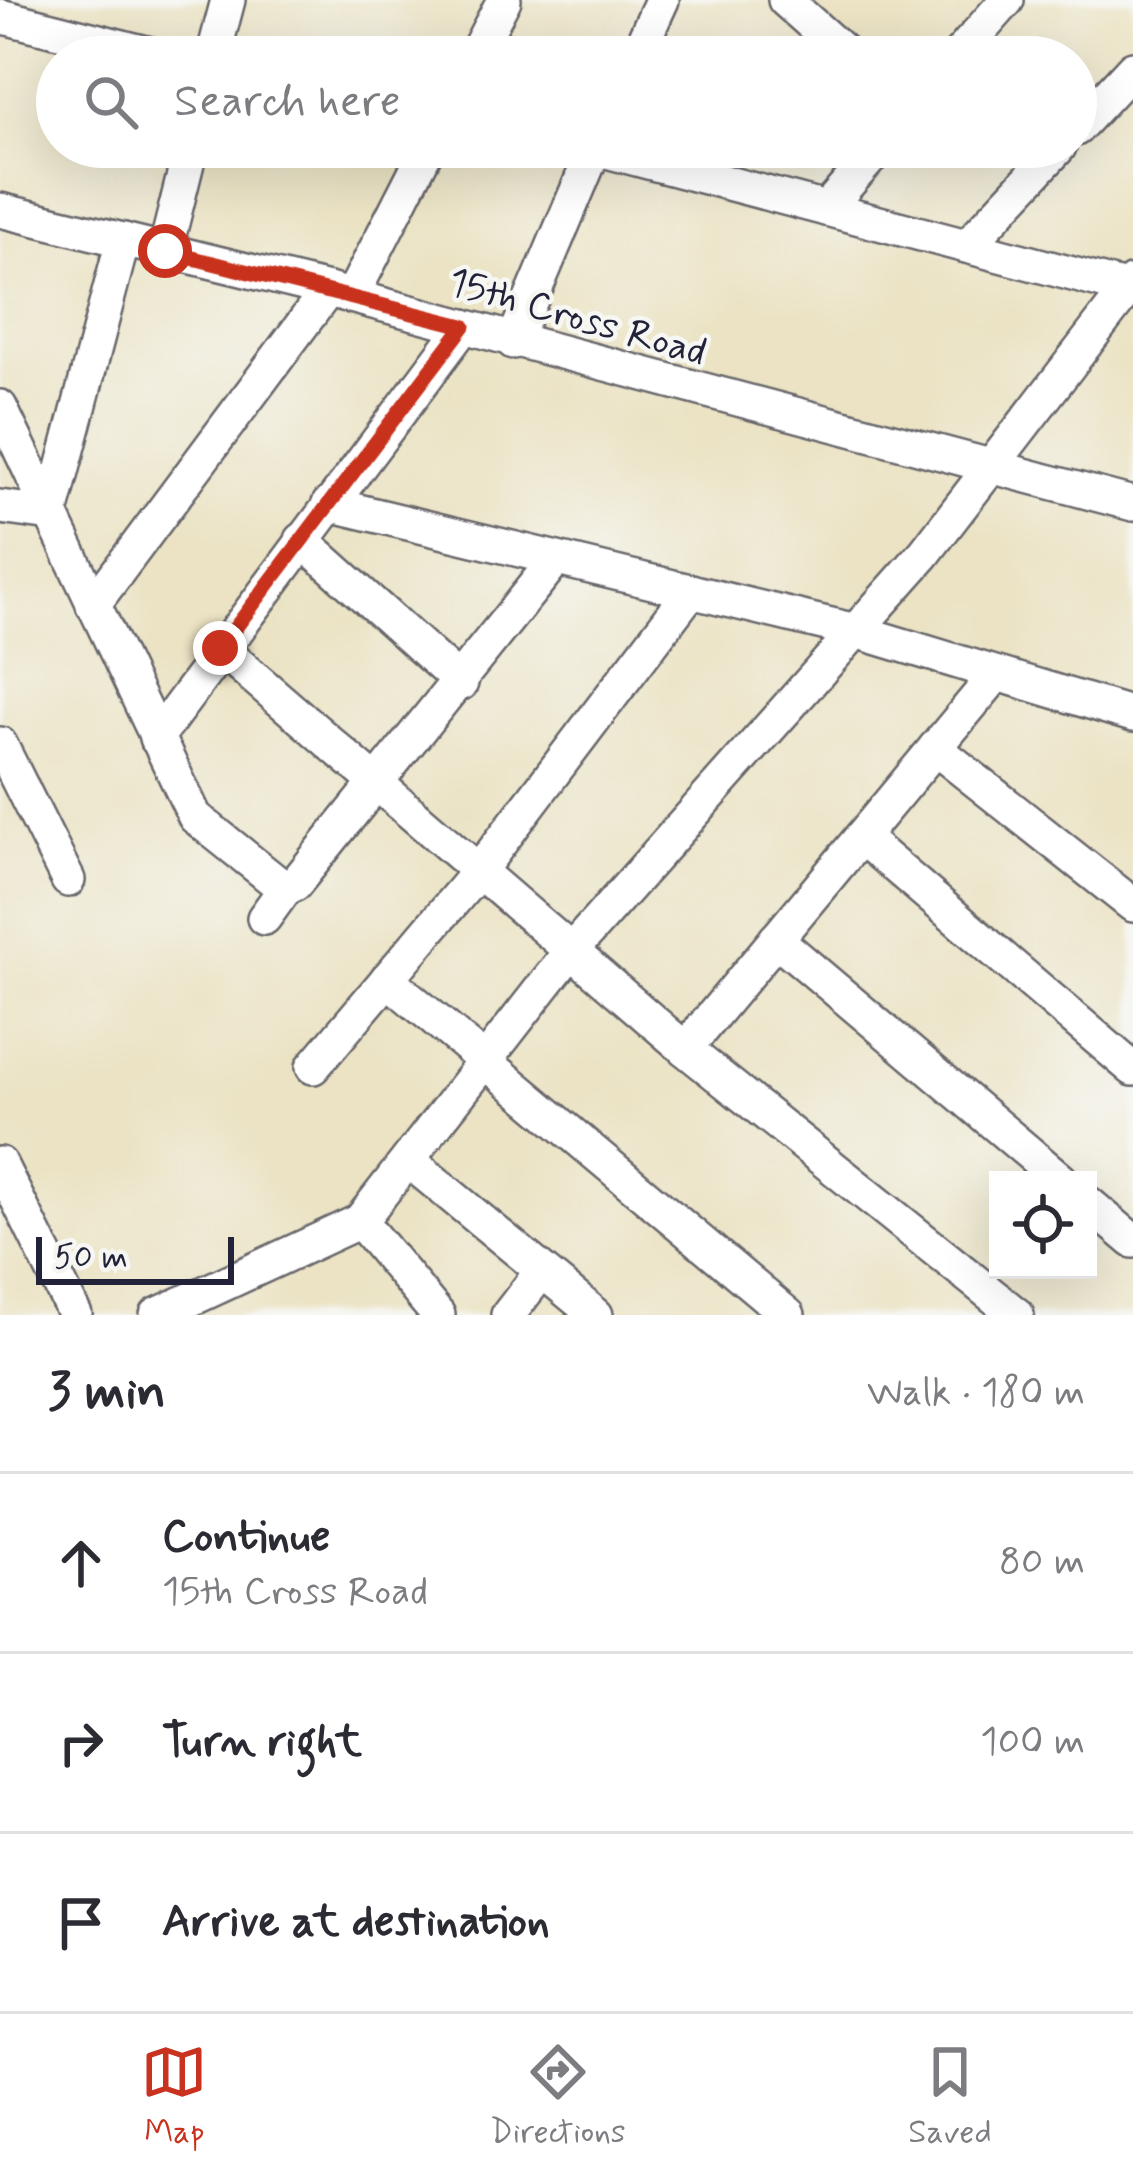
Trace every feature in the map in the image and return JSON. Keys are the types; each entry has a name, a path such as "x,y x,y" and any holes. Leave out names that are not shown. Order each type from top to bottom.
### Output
{"street":[{"path":"219,36 227,0"},
{"path":"485,36 504,0"},
{"path":"646,36 662,0"},
{"path":"785,0 825,36"},
{"path":"972,36 993,5"},
{"path":"23,13 96,36"},
{"path":"1097,107 1133,68"},
{"path":"165,251 186,168"},
{"path":"93,605 340,293 415,168"},
{"path":"513,342 587,168"},
{"path":"157,1315 220,1303 360,1221 570,952 856,631 996,465 1131,287 671,168"},
{"path":"826,209 862,168"},
{"path":"967,246 1039,168"},
{"name":"15th Cross Road","path":"0,210 340,293 1133,504"},
{"path":"51,514 123,240"},
{"path":"156,738 464,326"},
{"path":"0,406 196,817 285,889"},
{"path":"329,504 856,631 1133,715"},
{"path":"0,507 51,514"},
{"path":"302,540 461,683"},
{"path":"264,917 461,683 556,559"},
{"path":"314,1067 478,872 691,591"},
{"path":"220,648 685,1049 1015,1314"},
{"path":"685,1049 995,676"},
{"path":"0,744 68,880"},
{"path":"935,748 1133,905"},
{"path":"861,836 1133,1069"},
{"path":"776,939 1050,1171"},
{"path":"387,980 788,1315"},
{"path":"408,1160 596,1315"},
{"path":"0,1164 75,1315"},
{"path":"1097,1211 1133,1241"},
{"path":"360,1221 438,1315"},
{"path":"508,1315 542,1270"}],"route":[{"path":"165,251 464,326 220,648"}]}
